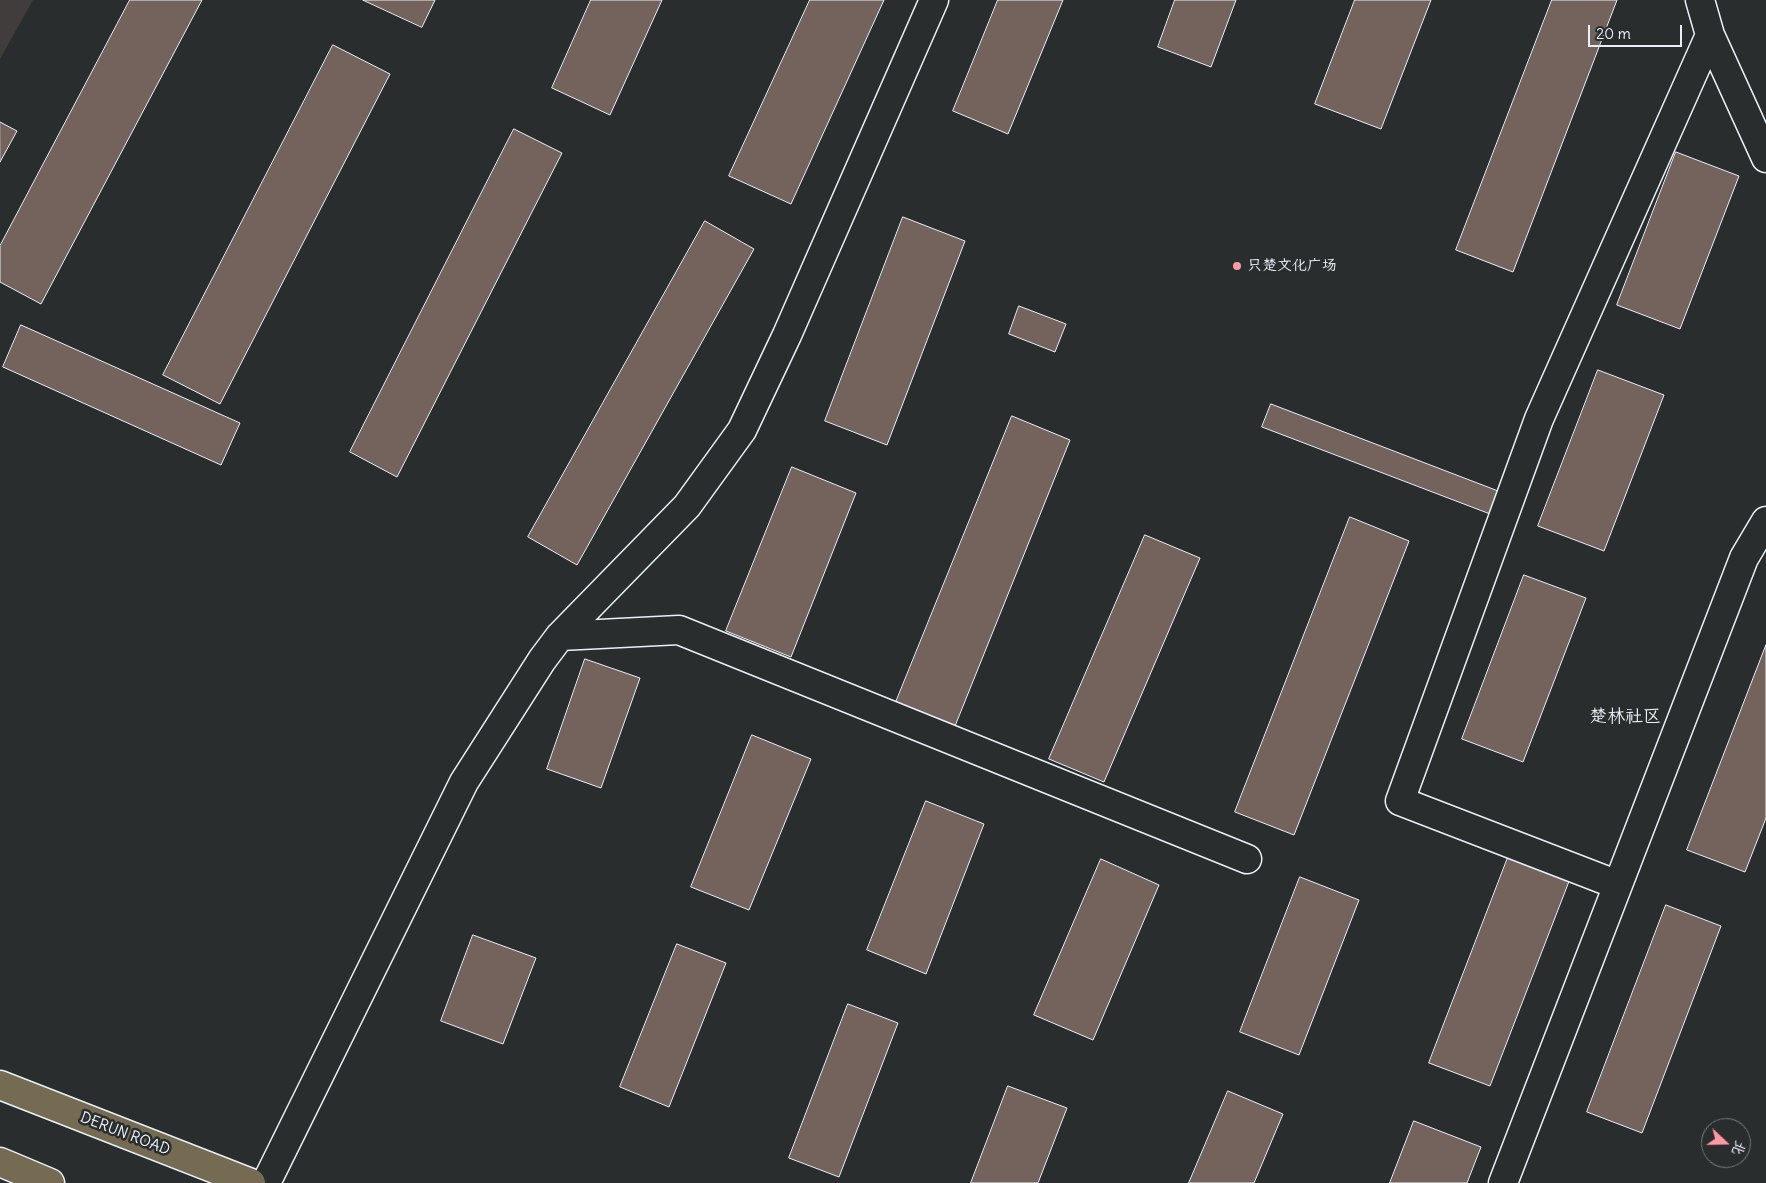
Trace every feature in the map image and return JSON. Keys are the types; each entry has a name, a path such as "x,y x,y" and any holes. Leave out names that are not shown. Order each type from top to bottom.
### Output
{"main road":[{"name":"DERUN ROAD","path":"0,1085 251,1183"},
{"path":"0,1162 50,1183"}],"street":[{"path":"266,1183 464,782 542,660 560,636 687,506 742,430 787,335 934,0"},
{"path":"1700,0 1710,35 1766,158"},
{"path":"1618,885 1400,801 1539,419 1710,35"},
{"path":"1502,1183 1744,558 1766,521"},
{"path":"560,636 679,630 1247,859"}],"shaded area":[{"path":"0,0 33,0 0,59"}],"building":[{"path":"130,0 202,0 41,304 0,282 0,246"},
{"path":"363,0 435,0 422,27"},
{"path":"591,0 662,0 610,115 552,88"},
{"path":"810,0 884,0 791,204 729,176"},
{"path":"998,0 1063,0 1008,134 953,111"},
{"path":"1175,0 1236,0 1211,67 1158,47"},
{"path":"1355,0 1431,0 1381,129 1315,104"},
{"path":"1552,0 1617,0 1513,272 1456,250"},
{"path":"333,45 390,74 220,404 163,375"},
{"path":"0,122 17,131 0,162"},
{"path":"514,129 562,153 397,477 350,452"},
{"path":"1676,152 1739,176 1680,329 1617,305"},
{"path":"903,217 965,241 887,445 825,421"},
{"path":"705,221 754,249 577,565 528,537"},
{"path":"1019,306 1066,324 1055,352 1009,334"},
{"path":"21,325 240,423 221,465 3,367"},
{"path":"1598,370 1664,395 1604,551 1538,526"},
{"path":"1271,404 1506,494 1498,517 1262,427"},
{"path":"1012,416 1070,440 953,731 894,707"},
{"path":"792,467 856,493 791,657 726,631"},
{"path":"1350,517 1409,541 1294,835 1235,812"},
{"path":"1145,535 1200,558 1104,782 1049,759"},
{"path":"1524,575 1586,598 1523,762 1462,739"},
{"path":"1766,645 1766,818 1745,872 1687,850"},
{"path":"585,659 640,678 601,788 547,769"},
{"path":"752,735 811,759 749,910 691,887"},
{"path":"926,801 984,824 926,974 867,950"},
{"path":"1512,847 1573,871 1490,1086 1429,1063"},
{"path":"1101,859 1159,885 1093,1040 1034,1015"},
{"path":"1300,877 1359,900 1299,1055 1240,1032"},
{"path":"1666,905 1721,926 1642,1133 1587,1112"},
{"path":"473,935 536,958 503,1044 441,1021"},
{"path":"677,944 726,963 669,1107 620,1087"},
{"path":"848,1004 898,1023 839,1177 789,1158"},
{"path":"1008,1086 1067,1108 1038,1183 971,1183"},
{"path":"1228,1091 1283,1114 1254,1183 1189,1183"},
{"path":"1414,1121 1481,1147 1467,1183 1390,1183"}],"place":[{"name":"只楚文化广场","path":"1237,266"}],"district":[{"name":"楚林社区","path":"1625,717"}]}
